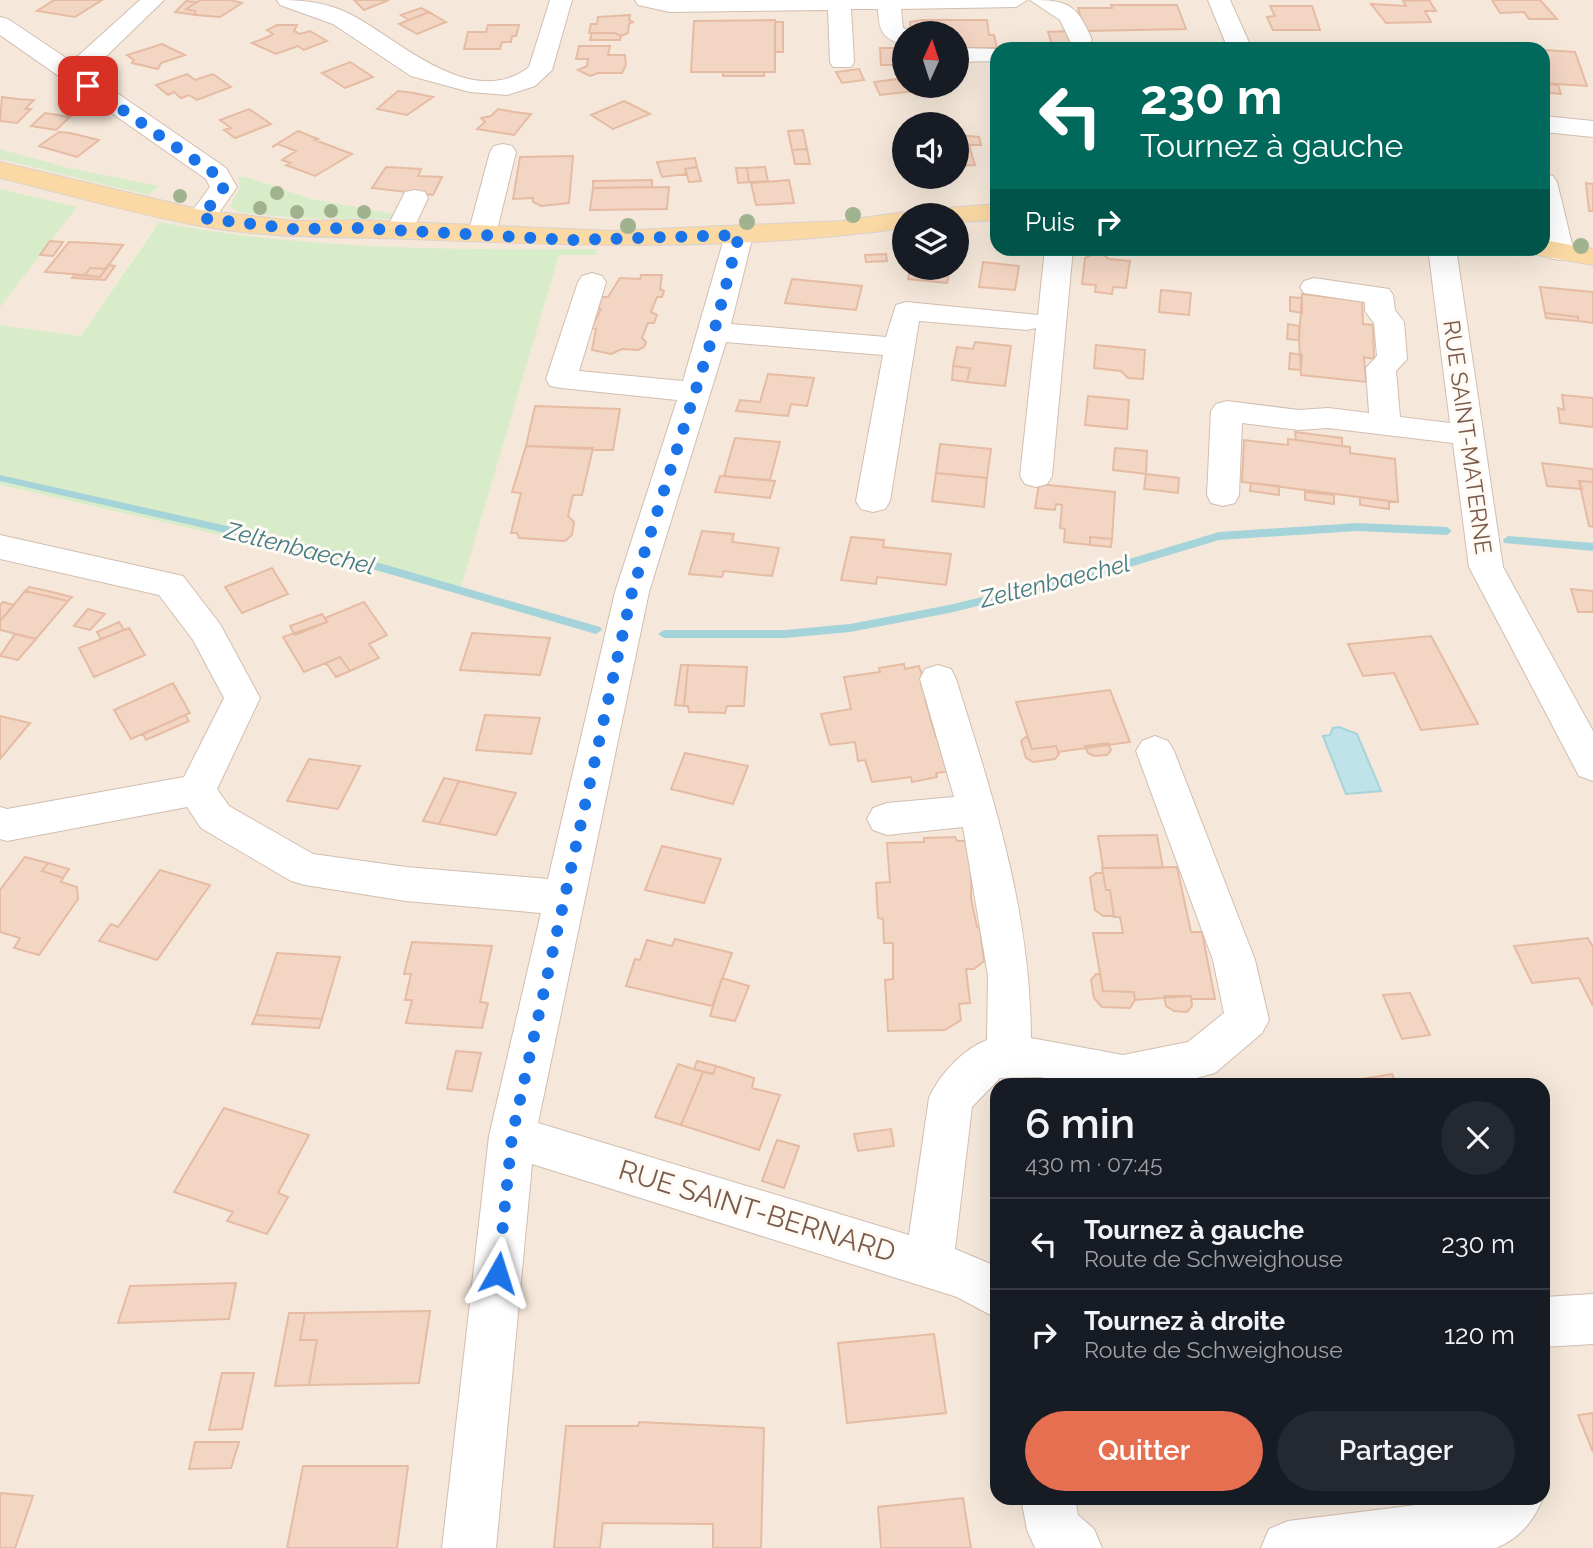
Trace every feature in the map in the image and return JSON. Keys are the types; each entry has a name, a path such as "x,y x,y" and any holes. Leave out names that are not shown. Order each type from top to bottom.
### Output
{"main road":[{"path":"0,170 201,218 294,229 400,230 571,240 739,235 853,228 892,222"},
{"path":"969,214 990,212"},
{"path":"1550,250 1593,257"}],"street":[{"path":"66,71 87,61 153,0"},
{"path":"288,0 341,19 420,71 470,85 507,88 526,81 540,70 561,0"},
{"path":"646,0 670,5 889,4 1016,0"},
{"path":"1041,0 1070,16 1080,40"},
{"path":"1219,0 1237,42"},
{"path":"839,4 842,62"},
{"path":"889,4 892,32"},
{"path":"0,24 221,178 224,187 222,193 201,218"},
{"path":"970,55 990,55"},
{"path":"1550,125 1593,129"},
{"path":"482,234 503,152"},
{"path":"400,230 415,198"},
{"path":"470,1548 512,1136 567,898 632,592 714,332 739,235"},
{"path":"1036,475 1058,256"},
{"name":"RUE SAINT-MATERNE","path":"1444,256 1486,567 1593,766"},
{"path":"592,282 561,379 695,392"},
{"path":"1314,287 1379,295 1380,311 1389,322 1392,359 1381,368 1385,425"},
{"path":"873,501 906,311 1027,321"},
{"path":"714,332 899,347"},
{"path":"1223,495 1227,411 1299,420 1328,418 1468,435"},
{"path":"0,547 171,585 207,633 242,698 197,789"},
{"path":"938,679 986,839 1009,976 1009,1059"},
{"path":"929,1264 951,1098 989,1059 1040,1057 1123,1075 1199,1059 1247,1020 1234,960 1155,751"},
{"path":"197,789 215,817 305,869 406,884 567,898"},
{"path":"0,823 7,825 197,789"},
{"path":"887,819 978,810"},
{"name":"RUE SAINT-BERNARD","path":"512,1136 929,1264 969,1277 990,1290"},
{"path":"1550,1322 1593,1319"},
{"path":"1049,1505 1054,1530 1075,1548"},
{"path":"1288,1548 1494,1522 1510,1505"}],"shaded area":[{"path":"0,0 1593,0 1593,1548 0,1548 0,485 460,590 394,254 155,227 81,336 0,325"}],"green space":[{"path":"0,149 69,168 159,186 148,195 0,159"},
{"path":"238,177 246,177 311,199 395,214 392,219 295,218 237,212 230,206 240,187"},
{"path":"0,189 77,207 0,307"},
{"path":"159,222 266,238 321,243 433,248 597,249 596,255 559,255 460,590 0,485 0,325 81,336"}],"water":[{"path":"1339,727 1357,734 1381,791 1346,794 1323,736 1330,735 1333,728"}],"building":[{"path":"54,0 102,0 75,17 37,11"},
{"path":"200,0 230,0 242,3 220,17 196,15 195,11 186,9"},
{"path":"354,0 389,0 364,10"},
{"path":"1429,0 1436,11 1425,11 1431,22 1386,23 1371,4 1406,6 1403,1"},
{"path":"1492,0 1540,0 1557,19 1529,19 1524,12 1500,13"},
{"path":"186,1 197,2 186,9 195,11 196,15 175,12"},
{"path":"1111,5 1177,5 1186,29 1084,31 1078,8 1112,8"},
{"path":"1270,6 1312,6 1320,30 1273,30 1267,17 1275,16"},
{"path":"421,8 429,12 409,20 401,15"},
{"path":"429,12 446,22 417,34 399,24"},
{"path":"630,15 629,20 633,22 629,24 628,33 621,36 615,33 589,33 591,24 597,24 598,17"},
{"path":"775,20 775,72 691,72 694,21"},
{"path":"987,20 989,35 994,35 996,42 990,42 990,48 970,48 970,21 916,21"},
{"path":"775,22 783,22 783,52 775,52"},
{"path":"277,25 297,25 294,31 300,34 310,31 327,41 304,50 298,46 276,54 252,43 273,34 267,30"},
{"path":"488,25 519,25 516,36 512,36 511,42 502,42 500,49 464,49 468,32 486,32"},
{"path":"1070,31 1073,42 1051,42 1048,32"},
{"path":"592,33 615,33 621,36 620,40 590,40"},
{"path":"162,44 185,55 161,63 158,69 132,63 134,60 127,55"},
{"path":"579,46 610,46 608,55 625,55 626,65 622,73 598,73 590,76 578,70 587,66 588,59 576,59"},
{"path":"880,48 892,48 892,65 881,65"},
{"path":"1550,50 1575,52 1587,86 1550,83"},
{"path":"350,62 373,77 345,88 322,73"},
{"path":"859,69 864,80 842,83 836,72"},
{"path":"723,72 764,72 764,76 723,76"},
{"path":"187,74 195,80 213,74 231,87 197,100 189,95 181,98 174,92 168,95 156,85"},
{"path":"892,80 892,94 880,95 874,82"},
{"path":"1550,84 1558,85 1561,94 1550,93"},
{"path":"398,91 433,97 407,115 377,109"},
{"path":"2,97 34,100 25,109 31,109 17,123 0,121"},
{"path":"624,101 650,114 613,129 591,115"},
{"path":"249,109 271,124 235,138 224,130 231,128 220,120"},
{"path":"498,109 531,114 514,135 477,129 485,122 481,118 491,116"},
{"path":"45,113 70,117 56,130 31,126"},
{"path":"803,130 807,149 792,150 788,131"},
{"path":"298,131 352,154 315,176 286,165 290,163 282,160 296,151 278,144 272,147"},
{"path":"59,132 99,140 77,157 39,146"},
{"path":"969,136 979,137 981,145 969,145"},
{"path":"969,145 975,165 969,165"},
{"path":"807,149 810,164 795,164 792,150"},
{"path":"573,156 569,203 541,206 533,202 533,198 513,199 520,157"},
{"path":"695,158 697,167 685,169 687,174 662,177 657,162"},
{"path":"386,167 421,169 418,176 442,177 433,195 372,188"},
{"path":"697,167 701,181 689,182 685,169"},
{"path":"765,167 768,181 749,182 747,168"},
{"path":"736,168 747,168 749,182 738,183"},
{"path":"652,180 652,187 593,188 593,181"},
{"path":"789,180 794,203 756,205 751,183"},
{"path":"1586,183 1593,184 1593,211 1589,211"},
{"path":"669,187 667,209 590,210 593,188"},
{"path":"50,241 63,242 53,256 40,255"},
{"path":"69,242 123,245 106,269 90,268 85,275 45,272"},
{"path":"886,254 887,261 866,262 865,255"},
{"path":"1105,256 1109,259 1130,261 1126,288 1113,287 1112,294 1095,292 1096,285 1082,284 1085,258"},
{"path":"983,262 1019,266 1015,290 979,287"},
{"path":"108,265 115,266 105,280 72,278 75,275 100,277"},
{"path":"90,268 106,269 100,277 85,275"},
{"path":"641,275 662,275 660,289 664,291 662,297 657,297 651,312 657,315 654,323 648,323 642,338 646,342 644,347 638,350 622,349 611,354 592,350 596,329 591,328 601,309 598,309 602,297 608,297 620,278 640,279"},
{"path":"792,279 862,286 856,310 785,303"},
{"path":"918,280 948,280 947,283"},
{"path":"1540,287 1593,292 1593,323 1578,321 1578,317 1545,313"},
{"path":"1161,290 1191,293 1189,315 1159,312"},
{"path":"1302,294 1362,301 1363,324 1373,325 1374,359 1364,357 1366,382 1301,375 1299,340"},
{"path":"1290,297 1302,298 1302,313 1290,311"},
{"path":"1545,313 1578,317 1578,321 1546,318"},
{"path":"1288,324 1299,326 1299,340 1287,339"},
{"path":"975,342 1011,346 1005,386 967,382 970,368 953,366 957,347 973,349"},
{"path":"1096,345 1145,350 1143,379 1128,378 1121,371 1094,368"},
{"path":"1290,353 1302,355 1301,370 1289,369"},
{"path":"953,366 970,368 967,382 952,380"},
{"path":"768,374 814,378 807,406 791,404 788,416 736,411 740,400 760,402"},
{"path":"1562,395 1593,398 1593,427 1560,423 1558,408 1564,410"},
{"path":"1088,396 1129,400 1127,429 1085,425"},
{"path":"535,406 620,409 613,450 526,446"},
{"path":"1295,432 1342,438 1342,446 1296,440"},
{"path":"735,438 780,442 770,480 724,476"},
{"path":"1288,439 1350,447 1350,453 1395,459 1398,502 1242,482 1244,440 1288,445"},
{"path":"940,444 991,449 987,478 936,473"},
{"path":"526,446 593,448 582,495 573,495 568,516 574,522 572,535 565,541 519,538 517,533 511,533 521,493 512,492"},
{"path":"1115,448 1147,451 1146,474 1113,470"},
{"path":"1542,463 1593,469 1593,482 1579,481 1582,489 1547,486"},
{"path":"936,473 987,478 984,507 932,501"},
{"path":"1146,474 1179,478 1178,493 1144,489"},
{"path":"720,476 775,481 770,498 715,492"},
{"path":"1579,481 1593,482 1593,527 1589,526"},
{"path":"1251,483 1279,486 1279,495 1250,491"},
{"path":"1039,484 1115,492 1112,539 1090,537 1090,545 1064,542 1065,529 1060,528 1062,505 1056,504 1055,510 1035,508"},
{"path":"1305,492 1334,495 1334,504 1305,500"},
{"path":"1360,497 1389,501 1389,509 1360,505"},
{"path":"702,531 734,534 732,542 779,548 772,576 724,571 722,577 689,574"},
{"path":"851,537 884,540 883,547 951,554 946,585 877,577 876,584 841,580"},
{"path":"1090,537 1112,539 1111,547 1090,545"},
{"path":"272,568 288,594 242,613 225,587"},
{"path":"29,587 72,597 68,601 25,591"},
{"path":"1571,589 1593,591 1593,612 1578,612"},
{"path":"25,591 68,601 36,639 0,630 0,621"},
{"path":"3,602 14,605 0,621 0,605"},
{"path":"364,602 387,635 369,644 379,658 350,671 340,657 304,672 283,637 327,622 325,618"},
{"path":"88,609 105,614 90,630 74,626"},
{"path":"322,614 327,622 295,635 290,626"},
{"path":"119,622 124,630 101,639 97,632"},
{"path":"129,628 145,655 94,677 79,648"},
{"path":"472,633 550,638 540,675 460,670"},
{"path":"15,634 36,639 18,660 0,656"},
{"path":"1431,636 1478,724 1421,730 1394,673 1363,676 1348,644"},
{"path":"340,657 350,671 336,677 326,663"},
{"path":"904,664 905,669 919,666 930,698 925,699 936,737 942,737 951,771 936,773 937,777 912,782 911,777 872,782 865,760 858,761 855,742 830,745 821,714 851,709 844,677 880,672 879,668"},
{"path":"681,665 688,665 684,706 675,705"},
{"path":"688,665 747,667 744,706 727,706 725,713 689,712 688,706 684,706"},
{"path":"173,683 190,713 131,739 114,710"},
{"path":"1110,690 1130,742 1058,752 1056,746 1032,749 1016,702"},
{"path":"185,715 189,721 146,740 143,734"},
{"path":"485,715 540,718 531,754 476,750"},
{"path":"0,716 30,723 0,759"},
{"path":"1027,736 1032,749 1056,746 1059,754 1055,759 1033,762 1026,758 1021,741"},
{"path":"1108,743 1111,750 1107,755 1094,756 1088,753 1085,746"},
{"path":"685,753 748,766 733,804 671,789"},
{"path":"309,759 360,766 338,809 287,801"},
{"path":"444,778 459,781 439,824 423,821"},
{"path":"459,781 516,793 496,835 439,824"},
{"path":"1157,835 1163,868 1103,868 1098,836"},
{"path":"955,837 957,841 972,841 971,898 977,927 980,928 984,961 974,969 966,969 970,1003 959,1004 961,1020 945,1030 888,1031 885,980 893,979 893,943 884,943 883,919 878,918 876,883 890,882 887,843 924,842 924,838"},
{"path":"662,846 721,859 704,903 645,890"},
{"path":"25,857 48,863 42,871 63,878 61,882 77,887 78,899 39,955 14,948 20,938 0,932 0,890"},
{"path":"48,863 69,869 63,878 42,871"},
{"path":"1177,867 1191,932 1202,932 1215,999 1191,999 1191,996 1135,1000 1134,992 1103,991 1093,933 1123,933 1120,917 1114,917 1110,890 1106,890 1102,868"},
{"path":"160,870 210,885 157,960 99,941 111,924 118,927"},
{"path":"1096,873 1103,873 1106,890 1110,890 1114,916 1103,916 1095,910 1090,878"},
{"path":"1588,938 1593,947 1593,1006 1579,978 1532,983 1514,946"},
{"path":"675,939 732,953 712,1006 626,986 635,959 640,960 647,940 672,946"},
{"path":"412,942 492,946 480,1002 488,1003 482,1028 406,1023 412,1000 405,1000 411,974 404,974"},
{"path":"277,953 340,957 322,1019 256,1015"},
{"path":"1096,974 1100,974 1103,991 1134,992 1135,1000 1130,1008 1102,1007 1094,998 1091,980"},
{"path":"722,978 749,986 735,1021 710,1016"},
{"path":"1410,993 1430,1035 1402,1039 1383,995"},
{"path":"1164,996 1191,996 1192,1006 1187,1012 1174,1011 1166,1006"},
{"path":"256,1015 322,1019 319,1028 252,1024"},
{"path":"456,1051 481,1053 472,1091 447,1089"},
{"path":"697,1061 716,1066 713,1074 694,1069"},
{"path":"678,1064 703,1072 681,1125 655,1117"},
{"path":"716,1066 754,1078 752,1088 780,1095 759,1150 681,1125 703,1072 713,1074"},
{"path":"1392,1074 1394,1078 1368,1078"},
{"path":"224,1108 309,1135 278,1193 288,1197 267,1234 227,1221 233,1212 174,1192"},
{"path":"891,1129 894,1146 858,1151 854,1134"},
{"path":"777,1140 799,1146 784,1188 762,1181"},
{"path":"236,1283 229,1319 118,1323 130,1286"},
{"path":"430,1311 419,1383 309,1385 317,1340 300,1340 305,1313"},
{"path":"289,1313 305,1313 300,1340 317,1340 309,1385 275,1386"},
{"path":"934,1334 946,1413 847,1423 838,1343"},
{"path":"222,1373 254,1373 242,1429 209,1430"},
{"path":"1593,1413 1593,1452 1578,1415"},
{"path":"639,1422 764,1428 761,1548 713,1548 713,1524 603,1523 600,1548 554,1548 566,1426 638,1426"},
{"path":"195,1442 239,1442 231,1468 189,1469"},
{"path":"303,1466 408,1466 397,1548 287,1548"},
{"path":"0,1493 33,1496 15,1548 0,1548"},
{"path":"963,1498 971,1548 881,1548 878,1507"}],"waterway":[{"name":"Zeltenbaechel","path":"0,478 338,555 596,630"},
{"name":"Zeltenbaechel","path":"664,634 785,634 850,628 949,609 1090,575 1219,536 1357,527 1447,531"},
{"name":"Zeltenbaechel","path":"1508,540 1593,547"}],"route":[{"path":"88,86 221,178 224,187 222,193 201,218 269,228 358,228 571,240 739,235 714,332 632,592 567,898 512,1136 498,1273"}]}
